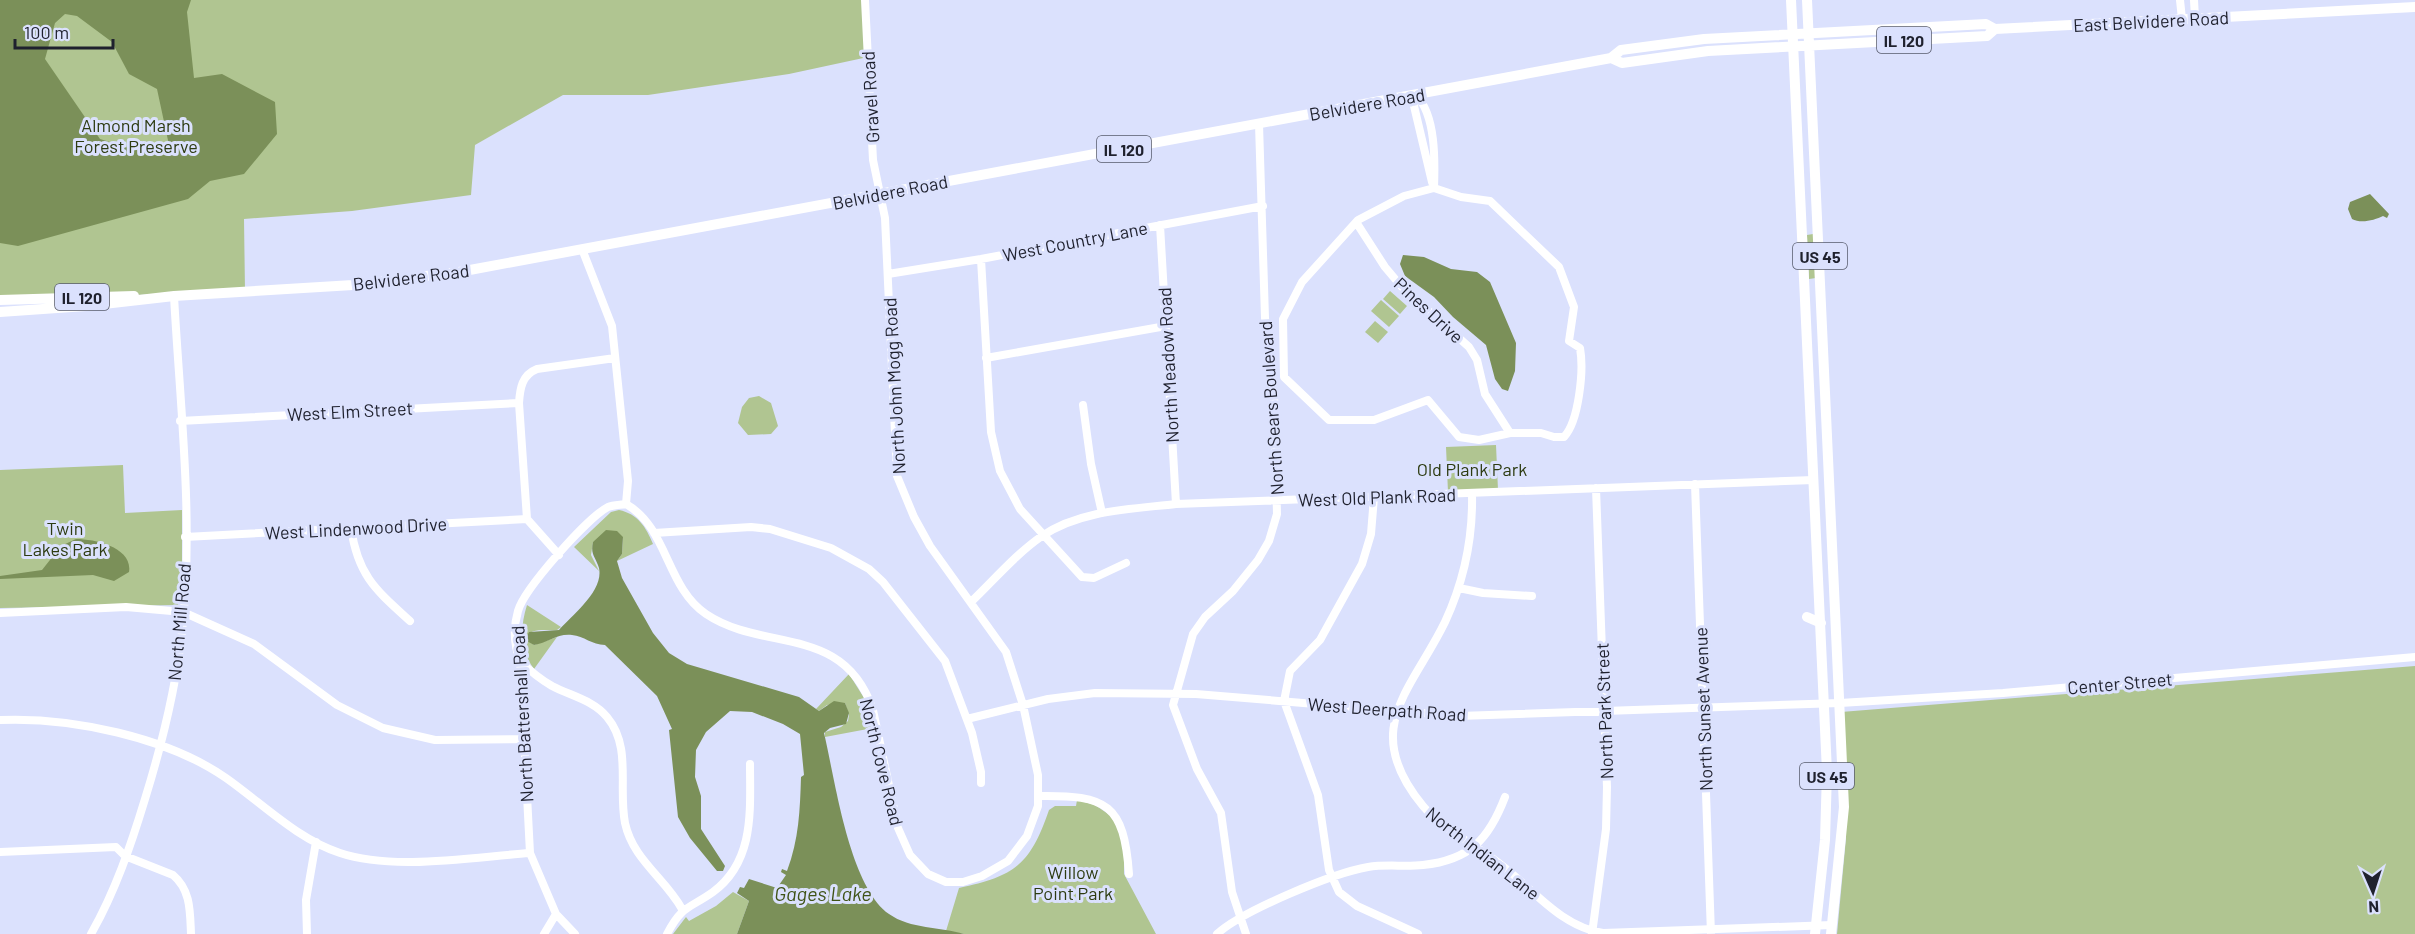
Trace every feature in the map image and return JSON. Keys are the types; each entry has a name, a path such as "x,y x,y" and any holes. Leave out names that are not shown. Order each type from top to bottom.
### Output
{"main road":[{"name":"US 45","path":"1791,0 1825,703 1826,819 1816,930"},
{"name":"US 45","path":"1808,0 1844,807 1832,929"},
{"name":"East Belvidere Road","path":"1809,33 1986,24 1995,29 2415,7"},
{"name":"East Belvidere Road","path":"1810,45 1988,36 1995,29"},
{"name":"Belvidere Road","path":"0,300 169,296 353,285 418,278 1416,95 1611,58 1621,50 1667,43 1809,33"},
{"name":"Belvidere Road","path":"1611,58 1622,63 1694,53 1810,45"},
{"name":"Belvidere Road","path":"0,312 119,303 169,296"},
{"path":"1819,589 1835,588"}],"street":[{"name":"Gravel Road","path":"865,0 873,160 880,194"},
{"path":"2180,0 2182,19"},
{"path":"2194,0 2195,18"},
{"path":"1416,95 1425,104 1436,156 1434,188"},
{"name":"North Sears Boulevard","path":"1246,934 1232,892 1221,813 1197,769 1176,716 1175,693 1193,634 1205,617 1245,577 1275,528 1277,500 1274,394 1265,318 1259,124"},
{"path":"1434,188 1461,197 1490,201 1559,267 1574,307 1569,341 1581,348 1582,363 1572,428 1564,436 1554,438 1541,433 1510,433 1479,440 1459,437 1428,400 1374,420 1329,420 1284,377 1283,319 1302,282 1356,222 1404,195 1434,188"},
{"name":"North John Mogg Road","path":"880,194 884,204 897,476 914,517 930,546 1006,652 1023,705 1036,764 1039,796"},
{"name":"West Country Lane","path":"888,274 981,259 1263,206"},
{"name":"Pines Drive","path":"1356,222 1385,267 1401,286 1469,347 1477,360 1485,394 1510,433"},
{"name":"North Meadow Road","path":"1160,225 1176,504"},
{"path":"582,249 612,326 628,481 626,504"},
{"path":"981,259 991,432 1000,471 1020,509 1082,577 1094,578 1126,563"},
{"name":"North Mill Road","path":"91,934 110,896 125,856 160,746 171,704 183,612 185,537 180,421 169,296"},
{"path":"986,358 1166,326"},
{"path":"559,555 527,519 519,403 521,386 529,372 558,365 615,358"},
{"name":"West Elm Street","path":"180,421 519,403"},
{"path":"1083,405 1091,464 1102,513"},
{"name":"West Old Plank Road","path":"971,602 1043,536 1102,513 1176,504 1814,480"},
{"name":"North Sunset Avenue","path":"1695,484 1712,932"},
{"name":"North Park Street","path":"1593,933 1606,829 1605,710 1596,488"},
{"name":"North Indian Lane","path":"1472,494 1469,549 1459,588 1445,621 1411,679 1395,712 1397,758 1414,793 1424,807 1452,833 1505,867 1563,918 1593,933 1832,929"},
{"path":"1374,497 1371,534 1362,564 1320,640 1290,671 1284,701 1318,795 1332,879 1339,892 1357,906 1418,934"},
{"name":"North Cove Road","path":"626,504 641,516 654,533 679,584 704,613 730,625 809,646 835,658 855,675 869,698 873,710 897,828 910,855 928,874 946,882 963,882 1000,867 1016,852 1027,836 1036,816 1039,796"},
{"name":"North Battershall Road","path":"575,934 556,914 530,853 520,661 514,638 518,610 529,589 559,555 608,507 626,504"},
{"name":"West Lindenwood Drive","path":"185,537 527,519"},
{"path":"654,533 751,527 770,529 831,548 857,561 883,582 938,649 951,673 967,719 980,762 981,783"},
{"path":"351,528 355,553 371,585 410,621"},
{"path":"1459,588 1483,593 1532,596"},
{"path":"0,613 126,608 183,612 223,628 254,644 337,705 383,728 435,740 524,739"},
{"name":"Center Street","path":"1825,703 2003,693 2415,657"},
{"path":"520,661 534,674 554,686 597,706 612,723 622,750 625,821 628,834 636,852 667,887 682,909"},
{"name":"West Deerpath Road","path":"967,719 1023,705 1095,693 1175,693 1459,716 1825,703"},
{"path":"0,720 73,723 160,746 224,777 303,836 339,853 379,861 530,853"},
{"path":"667,934 682,909 719,886 732,873 742,853 750,818 750,764"},
{"path":"1039,796 1093,799 1109,810 1121,823 1125,833 1129,874"},
{"path":"1217,934 1239,918 1332,879 1371,866 1423,865 1448,860 1476,847 1493,823 1505,797"},
{"path":"307,934 306,900 316,842"},
{"path":"0,852 116,847 125,856 173,875 179,880 186,890 189,902 191,934"},
{"path":"544,934 556,914"}],"green space":[{"name":"Almond Marsh Forest Preserve","path":"0,0 867,0 868,57 789,74 648,95 563,95 475,145 471,195 352,211 244,219 245,291 0,300"},
{"path":"1813,234 1816,278 1809,279 1807,235"},
{"path":"1390,291 1407,306 1400,314 1383,299"},
{"path":"1381,300 1399,316 1389,327 1371,311"},
{"path":"1375,321 1388,332 1378,343 1365,332"},
{"path":"759,396 771,403 778,426 771,434 748,435 738,423 742,407 749,398"},
{"name":"Old Plank Park","path":"1496,445 1498,490 1448,492 1446,447"},
{"name":"Twin Lakes Park","path":"123,465 125,513 182,510 182,589 178,605 0,608 0,470"},
{"path":"619,510 641,522 653,544 617,561 622,554 623,537 593,542 591,555 599,571 574,547 611,512"},
{"path":"527,605 561,627 557,630 531,632 525,638 534,645 557,637 534,669 526,654 522,638"},
{"path":"2415,666 2415,934 1837,934 1846,838 1841,712"},
{"path":"849,674 866,701 873,728 825,737 825,732 841,727 848,721 849,715 845,703 827,705 819,711 816,709"},
{"name":"Willow Point Park","path":"1077,800 1095,805 1114,818 1124,843 1124,874 1156,934 964,934 946,931 959,888 1007,873 1018,865 1035,844 1049,810 1055,806 1076,806"},
{"path":"733,892 749,901 737,934 673,934 686,917 689,921 716,906"}],"water":[{"path":"0,0 191,0 187,12 194,78 222,74 275,102 277,134 244,174 210,181 188,199 18,246 0,243","holes":["65,14 77,16 112,42 129,74 157,89 169,145 135,150 100,139 45,59 55,23"]},
{"path":"2370,194 2389,214 2387,218 2383,216 2364,221 2352,219 2348,209 2350,202"},
{"path":"1403,255 1424,257 1451,269 1477,272 1490,282 1516,343 1515,371 1508,391 1502,389 1495,379 1486,345 1453,317 1434,297 1405,276 1400,264"},
{"name":"Gages Lake","path":"606,530 617,531 623,537 622,554 617,561 622,578 653,633 669,653 687,664 799,697 819,711 834,701 845,703 849,713 846,724 830,728 824,733 846,830 864,880 875,900 897,919 964,934 737,934 749,901 737,893 740,887 744,888 749,879 777,888 786,875 781,872 782,869 787,871 794,847 801,777 804,775 800,734 783,724 752,712 730,711 706,732 696,750 695,777 701,796 701,829 725,866 723,871 717,871 690,838 678,817 669,730 672,729 657,696 605,645 572,635 562,635 534,645 525,640 529,632 559,630 592,594 597,585 599,568 592,546 593,542"},
{"path":"76,539 112,546 125,557 129,564 129,572 114,581 93,575 0,579 0,576 42,570 61,546"}]}
